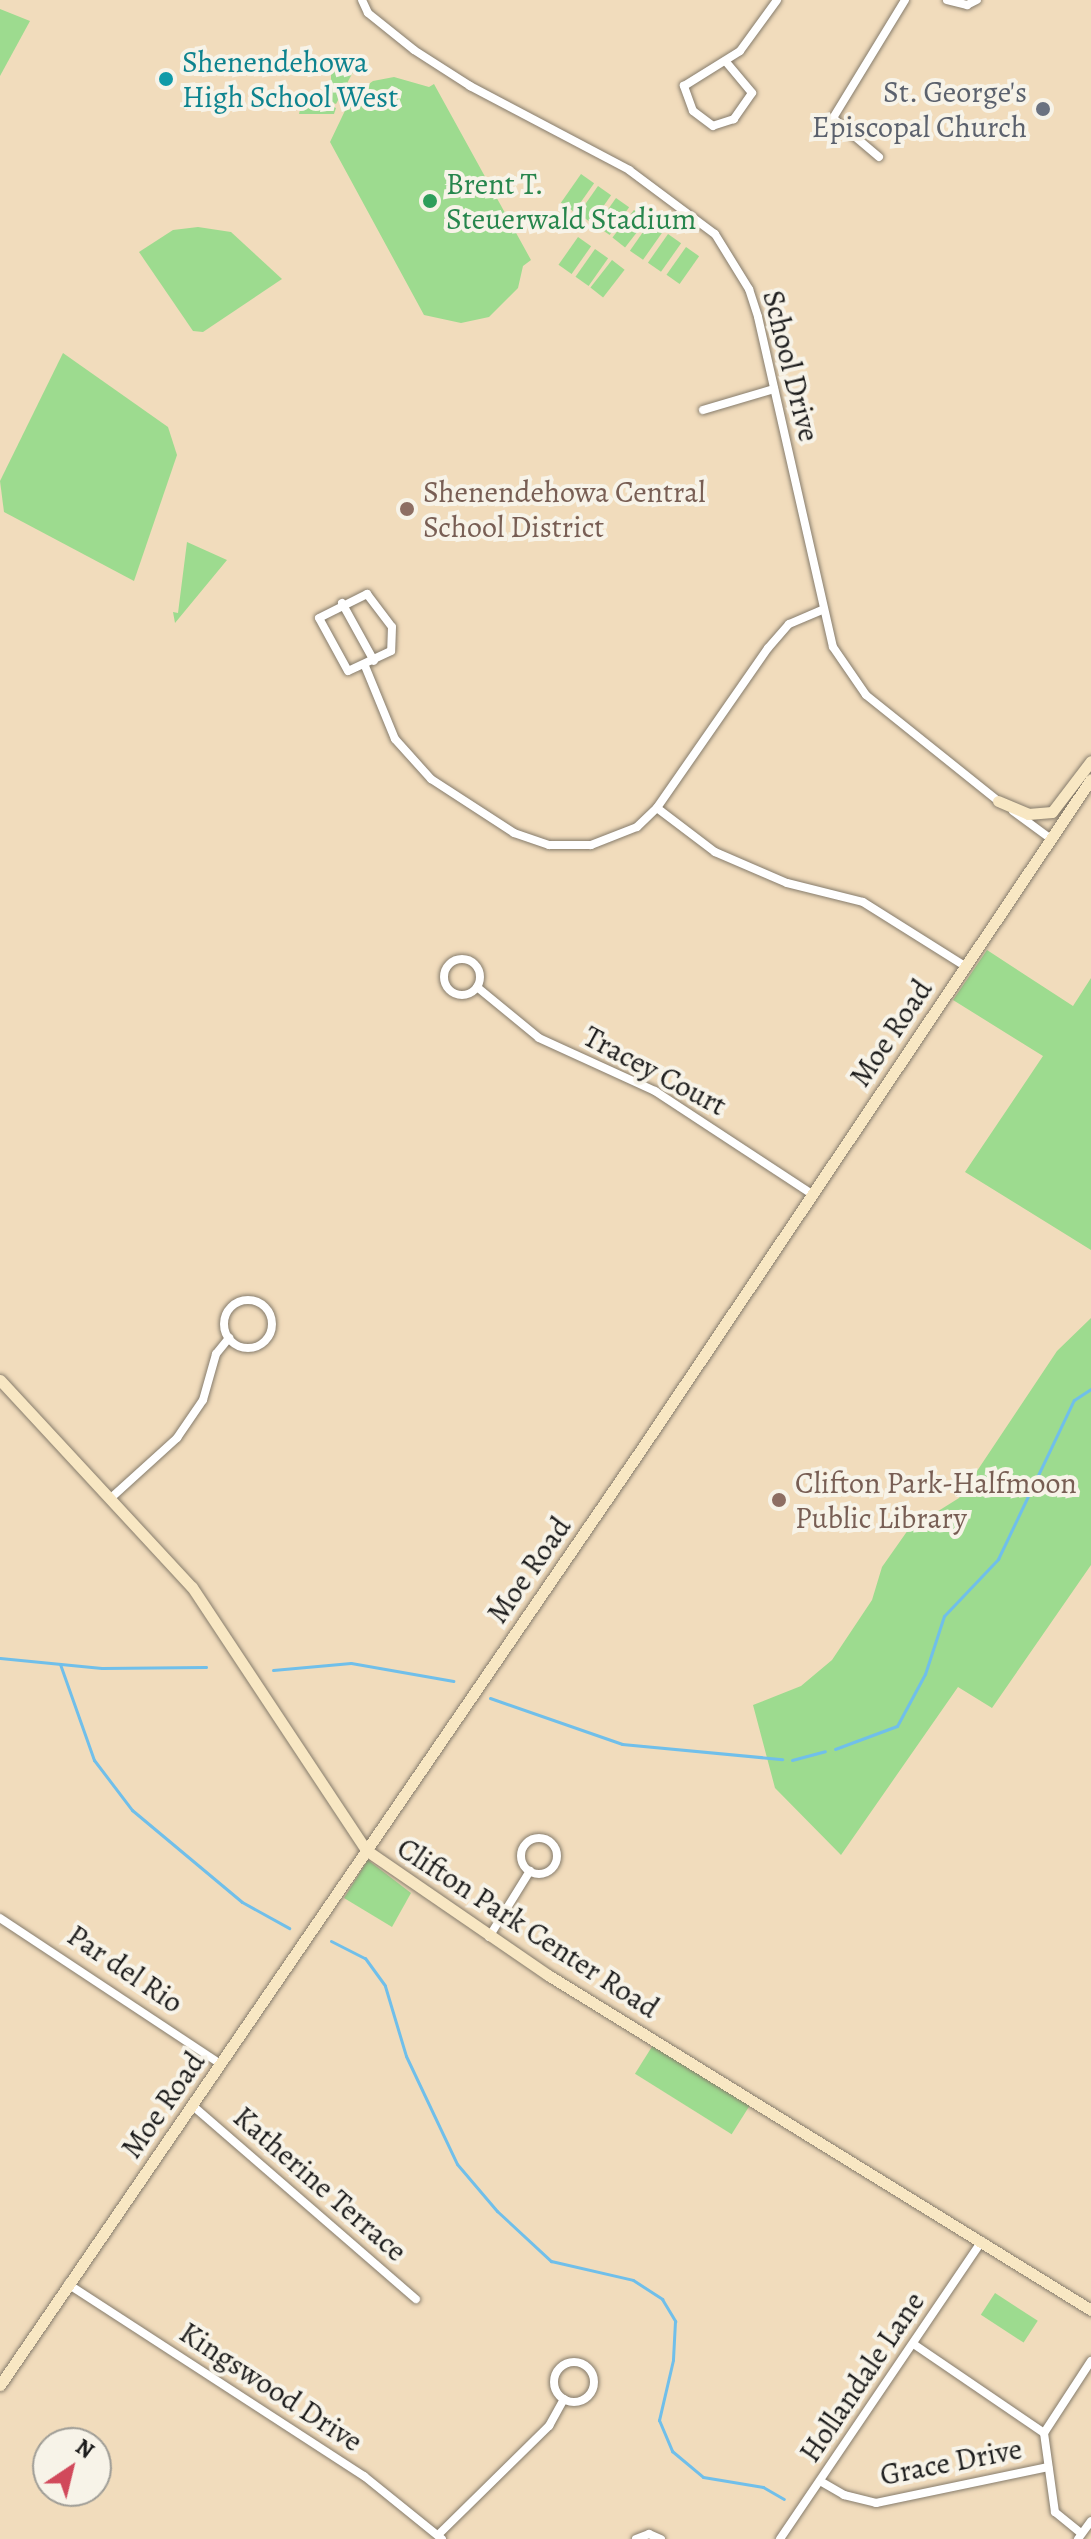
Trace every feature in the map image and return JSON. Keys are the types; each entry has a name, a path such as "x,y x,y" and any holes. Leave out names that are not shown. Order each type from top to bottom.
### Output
{"street":[{"name":"School Drive","path":"362,0 368,13 414,50 470,86 629,170 715,234 749,289 833,647 854,682 998,801 1051,839"},
{"path":"727,63 752,93 734,119 713,126 693,111 683,88 689,80 727,63 777,0"},
{"path":"879,157 833,118 905,0"},
{"path":"947,0 967,5 977,0"},
{"path":"703,410 774,389"},
{"path":"367,594 392,627 391,651 374,661 348,671 328,643 319,618 342,603 367,594"},
{"path":"342,603 374,661"},
{"path":"365,666 395,739 431,779 514,833 549,845 591,845 637,827 657,808 768,648 789,624 822,610"},
{"path":"998,801 1028,814 1052,812 1091,761"},
{"name":"Moe Road","path":"0,2385 193,2106 1091,779"},
{"path":"657,808 715,852 787,883 863,902 965,966"},
{"name":"Tracey Court","path":"455,959 472,961 480,970 477,987 469,994 452,992 445,984 446,967 455,959"},
{"name":"Tracey Court","path":"477,987 509,1019 539,1038 655,1091 812,1194"},
{"path":"112,1497 177,1438 203,1400 216,1354 229,1338 226,1317 236,1304 252,1301 267,1309 272,1325 261,1344 244,1347 229,1338"},
{"name":"Clifton Park Center Road","path":"0,1380 112,1497 207,1608 366,1850 489,1937 1091,2310"},
{"path":"538,1838 549,1841 555,1850 554,1866 546,1873 530,1871 522,1863 524,1847 538,1838"},
{"path":"489,1937 530,1871"},
{"name":"Par del Rio","path":"0,1918 221,2064"},
{"name":"Katherine Terrace","path":"193,2106 416,2299"},
{"name":"Hollandale Lane","path":"780,2539 915,2345 982,2241"},
{"name":"Kingswood Drive","path":"68,2284 364,2476 440,2537"},
{"name":"Grace Drive","path":"915,2345 1044,2433 1055,2512 1080,2536"},
{"path":"1044,2433 1091,2361"},
{"path":"571,2363 586,2367 593,2382 590,2393 581,2400 564,2399 555,2387 557,2371 571,2363"},
{"path":"440,2537 549,2426 564,2399"},
{"name":"Grace Drive","path":"820,2481 844,2495 876,2503 1048,2467"},
{"path":"1080,2536 1091,2521"},
{"path":"636,2539 649,2534 661,2539"}],"green space":[{"path":"0,9 30,21 0,76"},
{"path":"331,67 353,72 336,104 331,102"},
{"name":"Brent T. Steuerwald Stadium","path":"394,77 429,87 434,84 531,260 523,266 518,288 489,317 461,323 424,315 330,142 352,96 373,81"},
{"path":"304,92 336,108 334,114 299,114"},
{"path":"581,174 594,183 574,212 561,203"},
{"path":"598,186 611,195 592,223 578,214"},
{"path":"616,198 629,207 610,235 596,226"},
{"path":"634,210 647,220 625,247 612,238"},
{"path":"650,222 663,231 643,260 630,251"},
{"path":"198,227 231,232 282,279 203,332 193,331 139,252 173,230"},
{"path":"668,234 681,243 661,272 648,263"},
{"path":"578,237 591,246 572,274 558,265"},
{"path":"686,247 699,256 680,284 666,275"},
{"path":"595,249 608,258 589,286 575,277"},
{"path":"612,260 625,270 603,297 590,288"},
{"path":"63,353 168,427 177,455 134,581 4,512 0,481"},
{"path":"187,542 227,560 175,623 173,612 178,613"},
{"path":"987,950 1073,1006 1091,978 1091,1250 965,1172 1043,1056 953,1000"},
{"path":"1091,1318 1091,1565 992,1708 958,1687 841,1855 775,1788 753,1705 801,1686 832,1660 872,1600 882,1567 908,1530 959,1498 1057,1351"},
{"path":"368,1860 411,1893 392,1927 344,1898"},
{"path":"653,2045 750,2105 732,2134 635,2074"},
{"path":"995,2293 1038,2321 1024,2343 981,2315"}],"waterway":[{"path":"835,1749 897,1726 925,1674 944,1616 998,1559 1074,1400 1091,1389"},
{"path":"0,1658 102,1668 206,1667"},
{"path":"273,1670 351,1663 453,1681"},
{"path":"60,1664 94,1760 132,1810 242,1902 289,1928"},
{"path":"490,1698 622,1744 782,1759"},
{"path":"792,1760 825,1751"},
{"path":"331,1941 365,1958 385,1986 406,2056 457,2164 497,2211 551,2261 633,2280 662,2299 675,2321 673,2360 659,2420 672,2451 703,2477 763,2487 784,2499"}],"place":[{"name":"Shenendehowa High School West","path":"166,79"},
{"name":"St. George's Episcopal Church","path":"1043,109"},
{"name":"Brent T. Steuerwald Stadium","path":"430,201"},
{"name":"Shenendehowa Central School District","path":"407,509"},
{"name":"Clifton Park-Halfmoon Public Library","path":"779,1500"}]}
